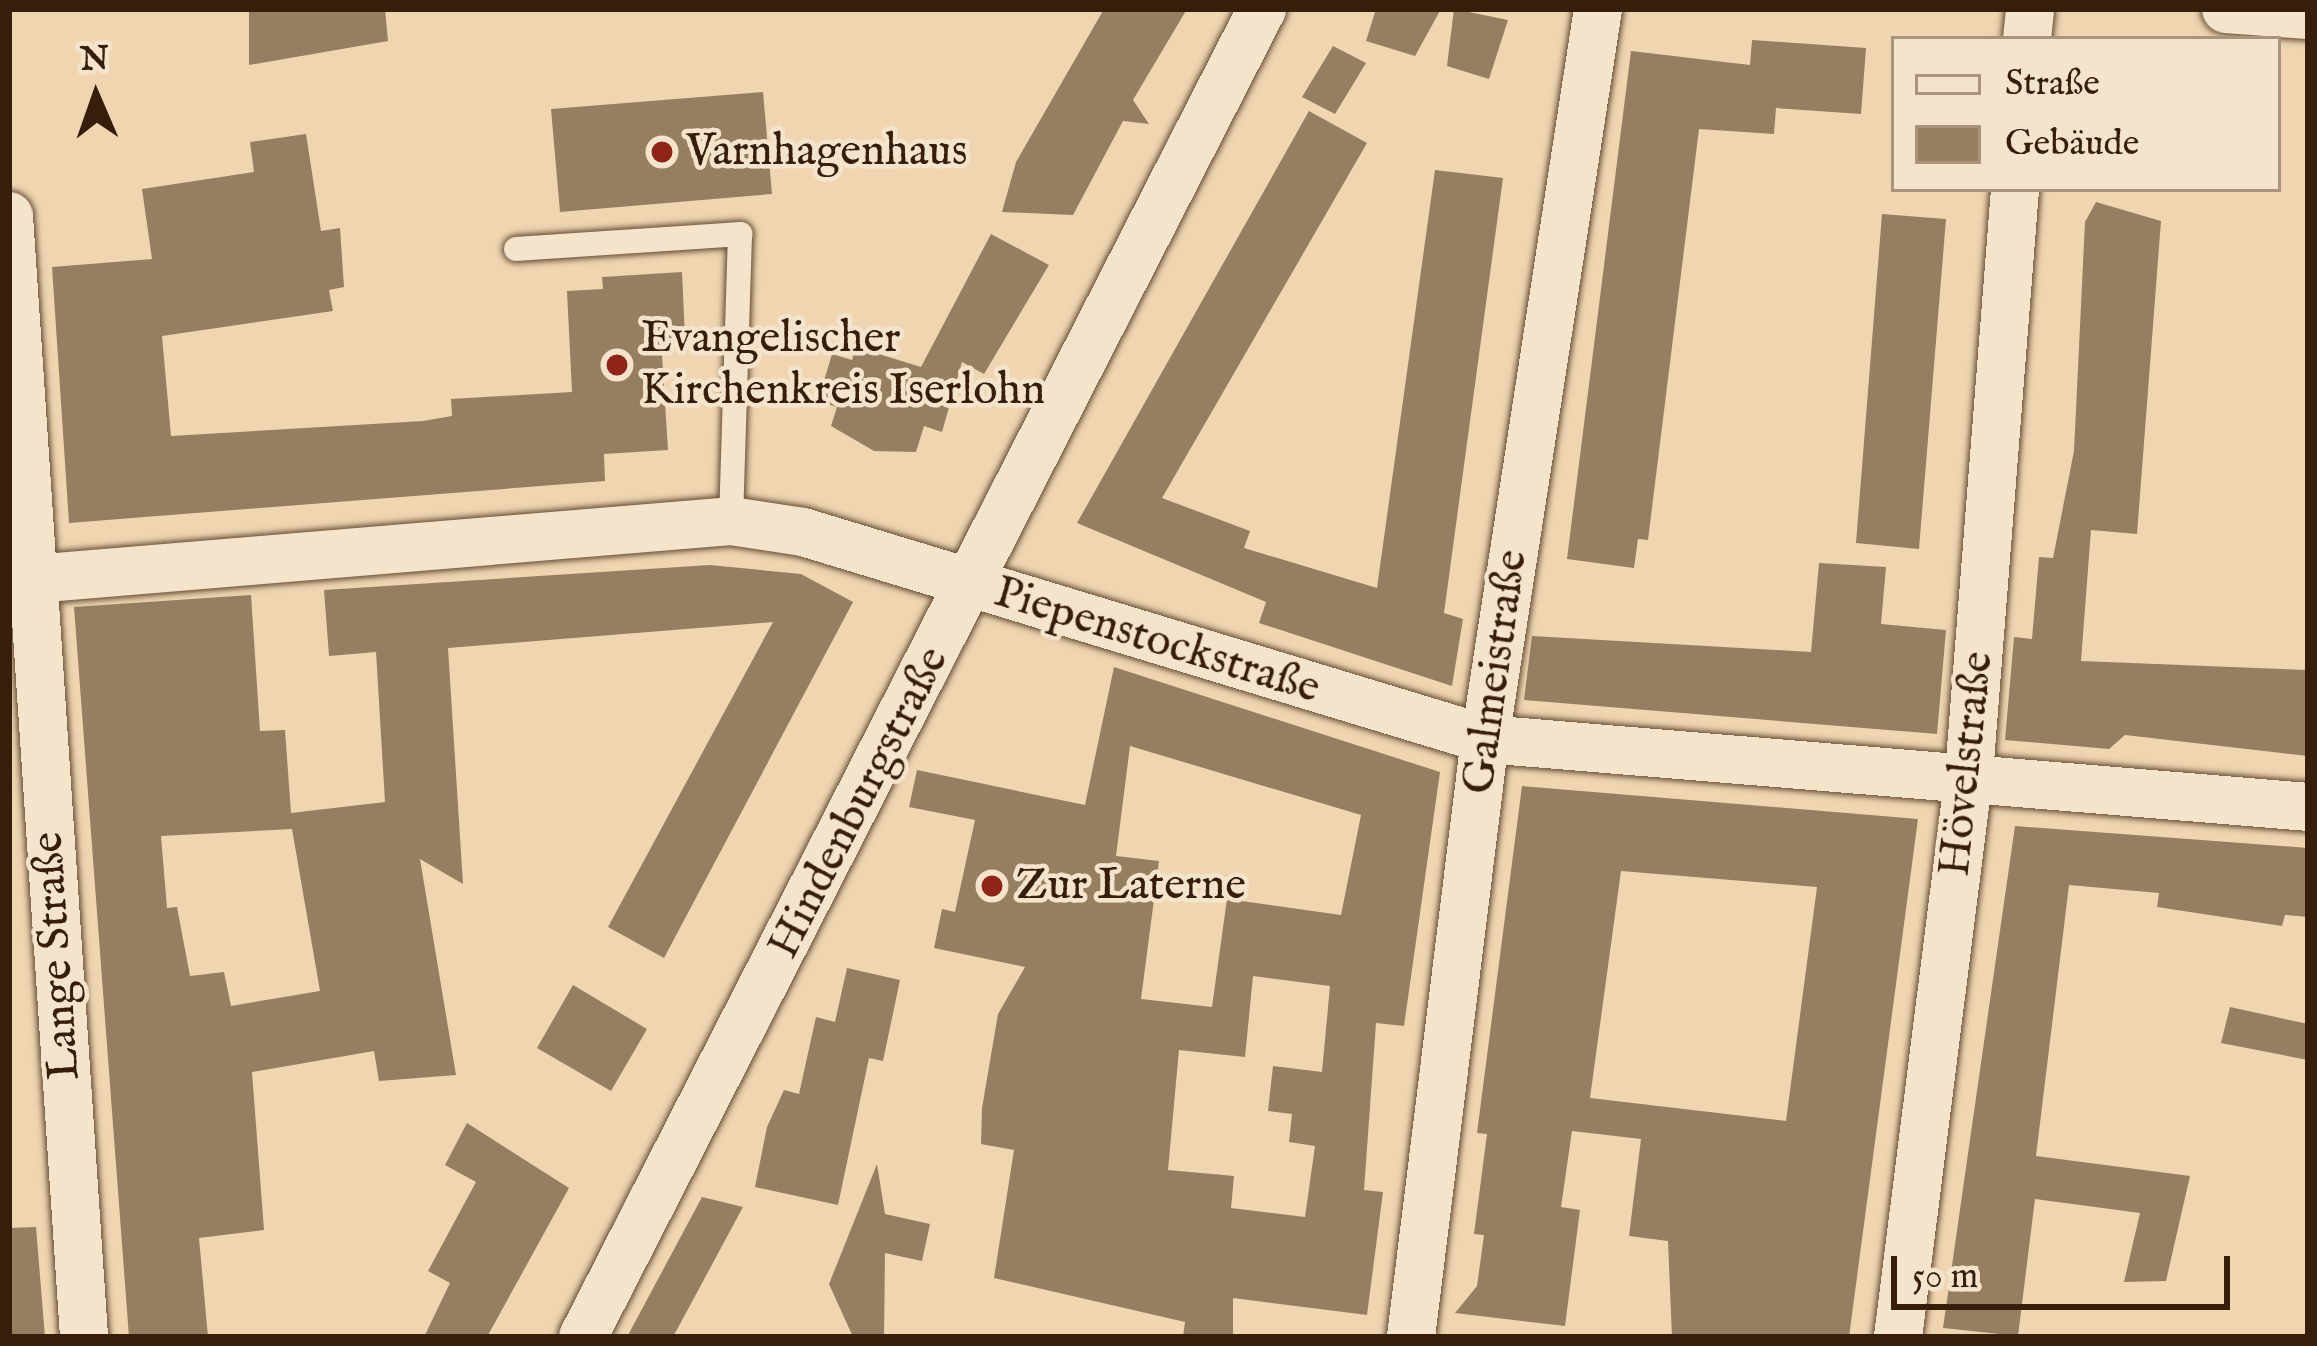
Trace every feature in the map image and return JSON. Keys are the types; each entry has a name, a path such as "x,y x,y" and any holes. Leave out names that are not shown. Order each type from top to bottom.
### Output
{"street":[{"name":"Hindenburgstraße","path":"583,1337 972,585 1262,9"},
{"name":"Galmeistraße","path":"1412,1337 1484,739 1598,9"},
{"path":"2226,9 2308,15"},
{"name":"Hövelstraße","path":"1898,1337 1970,774 2015,192"},
{"name":"Lange Straße","path":"9,215 20,581 84,1337"},
{"name":"Piepenstockstraße","path":"20,581 730,521 972,585 1484,739 1970,774 2308,807"}],"lane":[{"path":"516,249 740,234 730,521"}],"building":[{"path":"249,9 385,9 388,41 249,65"},
{"path":"1104,9 1187,9 1133,100 1149,124 1123,121 1073,215 1002,212 1016,162"},
{"path":"1376,9 1441,9 1415,56 1366,41"},
{"path":"1454,9 1508,20 1489,79 1447,66"},
{"path":"1752,40 1866,48 1861,114 1776,108 1774,134 1699,129 1648,540 1638,539 1634,568 1567,559 1631,51 1750,65"},
{"path":"1333,46 1366,63 1335,114 1302,97"},
{"name":"Varnhagenhaus","path":"763,92 772,194 560,212 551,109"},
{"path":"1309,111 1367,143 1162,498 1250,531 1244,548 1377,588 1435,170 1503,178 1444,613 1463,619 1452,686 1259,623 1266,602 1077,523"},
{"path":"306,134 321,231 340,228 344,287 329,290 333,311 162,336 171,436 423,421 452,416 451,399 572,392 567,291 603,289 602,277 682,272 685,337 661,339 668,450 604,454 605,481 69,523 52,267 152,259 142,189 254,172 250,142"},
{"path":"2096,202 2161,221 2137,534 2091,530 2081,661 2308,670 2308,756 2125,735 2109,749 2005,740 2014,637 2032,639 2039,557 2053,558 2074,451 2085,222"},
{"path":"1882,214 1946,219 1919,549 1856,543"},
{"path":"991,234 1049,265 984,374 962,362 942,432 924,426 916,452 874,451 831,426 837,407 818,401 832,354 852,360 856,347 921,367"},
{"path":"1819,563 1886,567 1881,624 1946,630 1937,734 1524,700 1532,636 1811,652"},
{"path":"710,565 801,574 853,602 664,958 608,927 773,622 448,648 463,884 420,859 456,1075 379,1081 374,1051 252,1072 264,1230 199,1238 208,1337 129,1337 74,607 251,595 260,731 285,730 291,813 385,802 376,652 329,656 324,590","holes":["292,829 320,991 231,1006 224,972 190,976 177,907 167,908 161,836"]},
{"path":"1114,667 1440,772 1404,1026 1376,1023 1364,1190 1383,1192 1367,1315 1233,1298 1233,1337 1183,1337 1185,1322 994,1278 1014,1150 981,1144 982,1108 998,1014 1025,967 934,948 942,909 955,912 975,820 909,807 917,770 1085,805","holes":["1130,746 1361,815 1341,915 1227,899 1212,1007 1141,999 1159,861 1116,856","1253,976 1330,986 1322,1072 1273,1066 1268,1111 1292,1114 1289,1142 1315,1146 1305,1217 1231,1208 1234,1176 1168,1170 1179,1050 1245,1057"]},
{"path":"1522,786 1918,819 1849,1337 1672,1337 1668,1241 1629,1236 1641,1139 1572,1131 1561,1207 1580,1210 1565,1326 1455,1313 1477,1286 1484,1235 1474,1234 1487,1134 1477,1133","holes":["1621,871 1817,887 1786,1121 1590,1098"]},
{"path":"2015,826 2308,848 2308,917 2285,915 2282,926 2157,907 2159,893 2069,885 2036,1156 2190,1176 2166,1281 2124,1282 2140,1213 2035,1199 2018,1336 1943,1328"},
{"path":"847,968 900,980 883,1061 869,1058 838,1205 755,1187 767,1127 784,1090 799,1094 816,1017 835,1022"},
{"path":"573,985 647,1029 611,1091 537,1048"},
{"path":"2230,1007 2308,1024 2308,1060 2221,1043"},
{"path":"467,1123 569,1188 487,1337 424,1337 450,1283 428,1271 476,1182 445,1165"},
{"path":"877,1164 885,1214 930,1224 922,1261 885,1253 884,1337 853,1337 829,1284"},
{"path":"702,1197 743,1207 673,1337 627,1337"},
{"path":"36,1227 45,1337 9,1337 9,1228"}],"place":[{"name":"Varnhagenhaus","path":"662,152"},
{"name":"Evangelischer Kirchenkreis Iserlohn","path":"617,365"},
{"name":"Zur Laterne","path":"992,886"}]}
